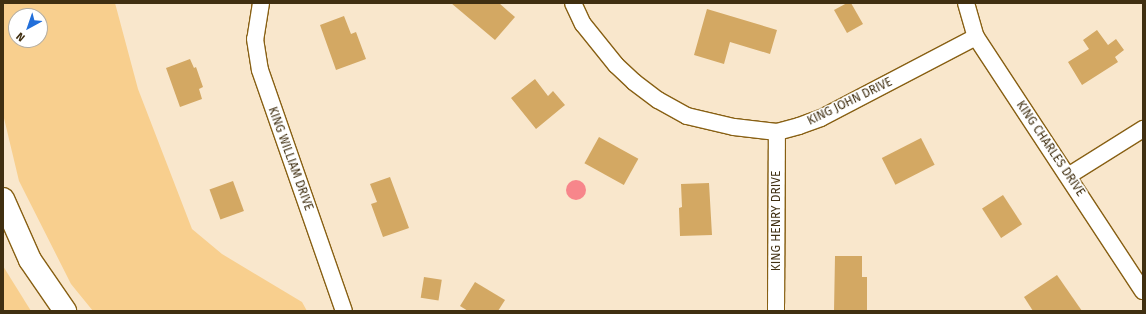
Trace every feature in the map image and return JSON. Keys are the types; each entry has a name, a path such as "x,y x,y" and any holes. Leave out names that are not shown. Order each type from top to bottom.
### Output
{"street":[{"name":"KING WILLIAM DRIVE","path":"261,3 255,39 260,70 344,311"},
{"name":"KING JOHN DRIVE","path":"573,3 583,24 616,65 634,82 658,100 687,116 734,127 777,132 821,118 976,37"},
{"name":"KING CHARLES DRIVE","path":"966,3 976,37 1143,291"},
{"path":"1068,176 1143,129"},
{"name":"KING HENRY DRIVE","path":"776,311 777,132"},
{"path":"3,198 30,260 65,311"}],"shaded area":[{"path":"3,3 115,3 138,89 192,229 222,254 302,302 307,311 93,311 71,284 19,181 3,114"},
{"path":"576,180 583,183 586,190 583,197 576,200 569,197 566,190 569,183"},
{"path":"3,266 31,311 3,311"}],"building":[{"path":"451,3 499,3 515,17 495,40"},
{"path":"847,3 851,3 863,24 847,33 834,10"},
{"path":"707,9 777,30 770,54 730,42 724,64 694,55"},
{"path":"344,16 351,34 356,32 366,59 336,70 320,25"},
{"path":"1097,30 1108,45 1116,39 1124,50 1115,57 1118,62 1082,85 1068,62 1089,49 1083,40"},
{"path":"190,59 194,68 196,67 203,87 199,89 202,99 180,107 166,68"},
{"path":"535,79 548,96 553,91 565,105 536,129 511,98"},
{"path":"599,137 638,159 624,185 584,163"},
{"path":"921,138 935,165 895,185 882,158"},
{"path":"390,177 409,228 383,237 371,204 377,202 370,184"},
{"path":"233,181 244,211 220,220 210,190"},
{"path":"709,183 712,235 680,236 679,208 682,207 681,184"},
{"path":"1003,195 1022,224 1001,238 982,209"},
{"path":"835,256 862,256 862,277 867,277 867,311 834,311"},
{"path":"1057,275 1082,311 1033,311 1024,297"},
{"path":"424,277 442,280 438,301 421,298"},
{"path":"475,282 505,300 498,311 468,311 460,306"}]}
